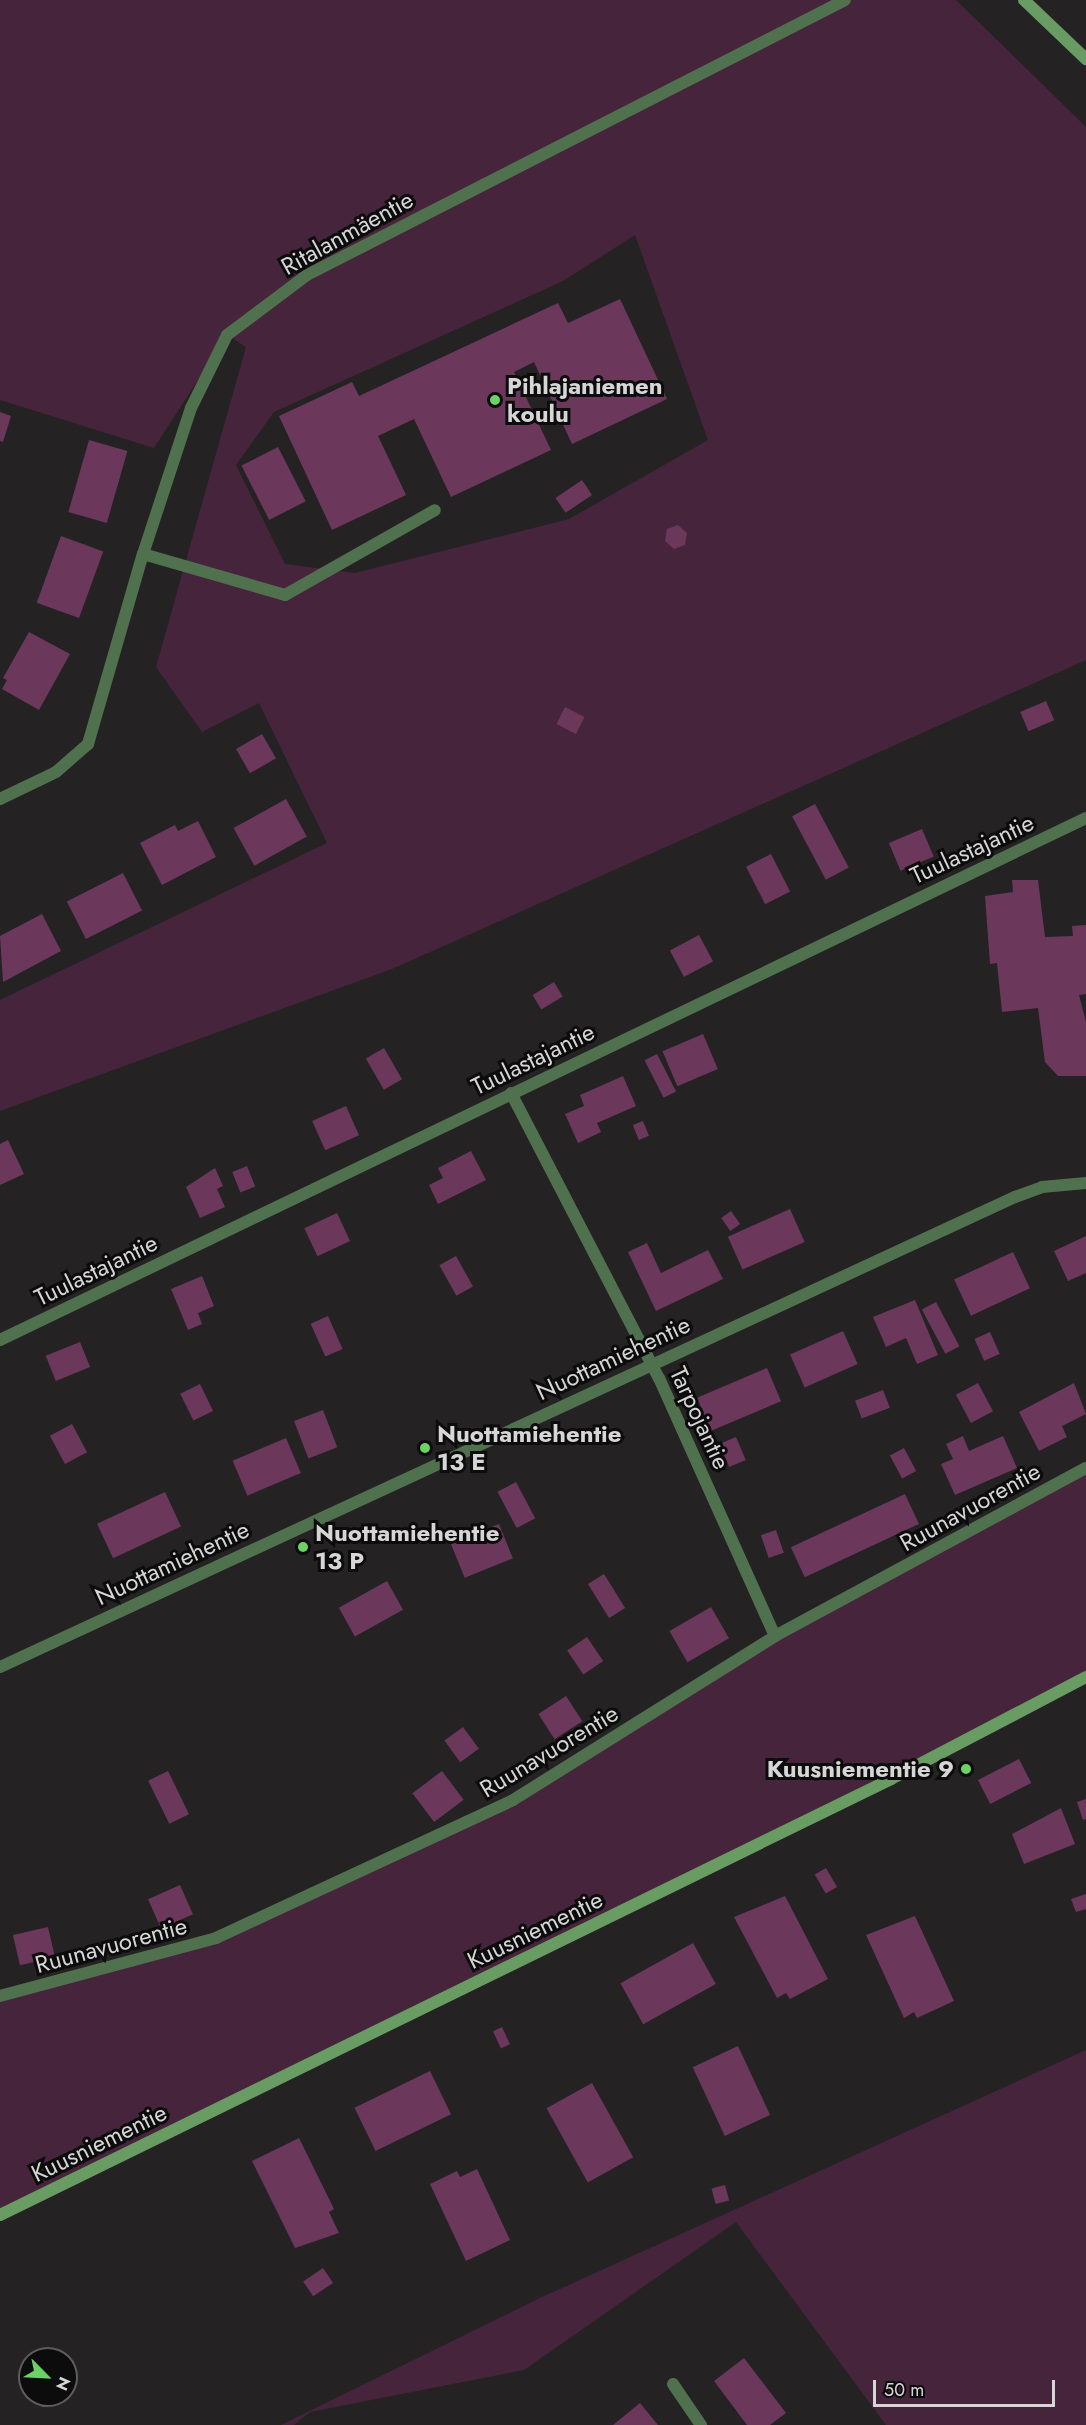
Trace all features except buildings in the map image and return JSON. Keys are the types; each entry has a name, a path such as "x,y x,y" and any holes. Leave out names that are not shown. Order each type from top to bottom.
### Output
{"street":[{"name":"Ritalanmäentie","path":"0,799 56,772 88,744 105,699 143,554 191,408 227,335 307,275 845,0"},
{"path":"1024,0 1086,59"},
{"path":"143,554 285,594 435,510"},
{"name":"Tuulastajantie","path":"0,1340 1086,818"},
{"name":"Tarpojantie","path":"511,1093 651,1364 775,1636"},
{"name":"Nuottamiehentie","path":"0,1667 1015,1197 1042,1187 1086,1183"},
{"name":"Ruunavuorentie","path":"0,1996 216,1938 513,1800 775,1636 1086,1468"},
{"name":"Kuusniementie","path":"0,2215 891,1779 1086,1677"},
{"path":"673,2385 701,2425"}],"shaded area":[{"path":"0,0 956,0 1086,127 1086,660 392,969 0,1111 0,1000 327,843 259,703 202,732 156,667 246,347 227,335 154,448 0,400","holes":["635,235 708,440 569,519 355,573 285,564 236,465 274,412 563,281"]},
{"path":"1086,1468 1086,1677 0,2215 0,1996 216,1938 513,1800 775,1636"},
{"path":"1086,2050 1086,2425 886,2425 736,2222 524,2370 310,2412 294,2425 281,2425 540,2298"}],"place":[{"name":"Pihlajaniemen koulu","path":"495,400"},
{"name":"Nuottamiehentie 13 E","path":"425,1448"},
{"name":"Nuottamiehentie 13 P","path":"303,1547"},
{"name":"Kuusniementie 9","path":"966,1769"}]}
